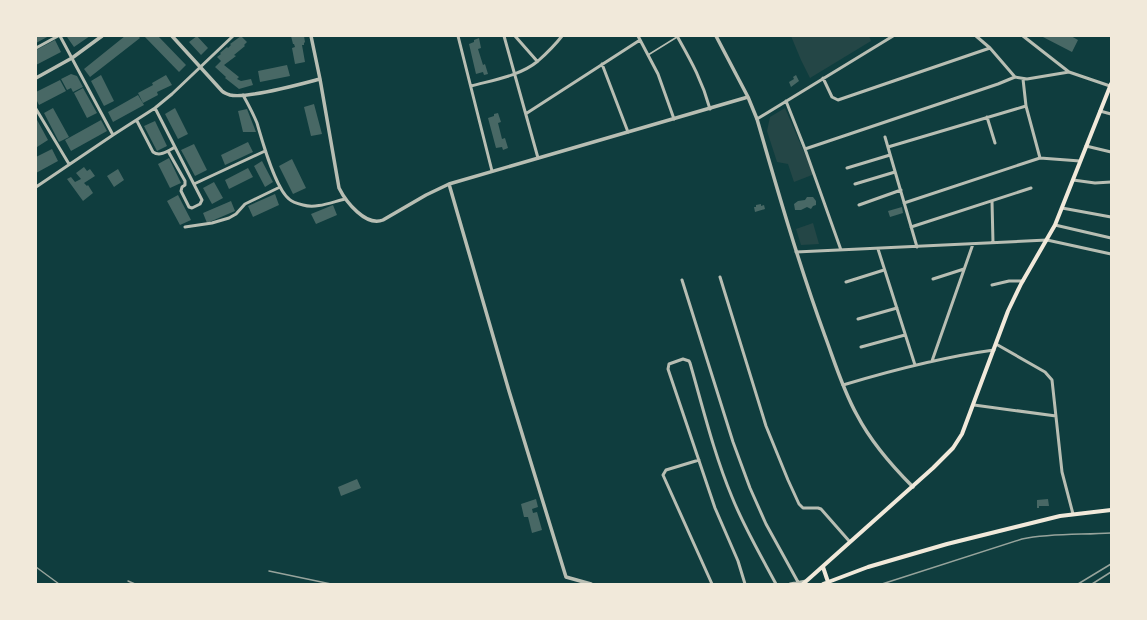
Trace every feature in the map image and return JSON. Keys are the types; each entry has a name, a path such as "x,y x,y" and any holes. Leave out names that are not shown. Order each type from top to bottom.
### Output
{"main road":[{"path":"805,583 913,487 957,443 965,428 1008,310 1055,225 1110,85"},
{"path":"824,584 881,563 1028,523 1073,514 1111,510"},
{"path":"823,567 828,582"}],"street":[{"path":"36,48 59,36 113,135"},
{"path":"36,78 72,58 102,36"},
{"path":"172,36 200,68 225,93 243,95 295,86 320,79"},
{"path":"36,187 155,108 172,94 233,36"},
{"path":"311,36 339,188 345,199 373,222 379,222 426,195 449,184 748,97"},
{"path":"458,36 492,171"},
{"path":"504,36 538,158"},
{"path":"514,36 537,61"},
{"path":"471,86 515,73 537,61 561,36"},
{"path":"678,36 701,79 710,108"},
{"path":"716,36 748,97 757,119 796,252 843,385 864,428 894,467 913,487"},
{"path":"757,119 893,36"},
{"path":"976,36 990,48 1015,77"},
{"path":"1023,36 1069,72 1110,85"},
{"path":"526,113 602,64 639,38 658,74 674,119"},
{"path":"824,78 832,97 838,100 990,48"},
{"path":"602,64 628,132"},
{"path":"805,149 1015,77 1023,79 1069,72"},
{"path":"1023,79 1026,106 1040,158"},
{"path":"243,95 256,122 265,151 280,187 289,199 304,206 313,206 345,199"},
{"path":"786,101 805,149 841,250"},
{"path":"888,147 1026,106"},
{"path":"155,108 193,182 202,200 200,204 192,208 189,206 181,191 185,185 193,182 265,151"},
{"path":"36,109 69,164"},
{"path":"1100,111 1111,114"},
{"path":"987,117 995,144"},
{"path":"137,120 153,152 158,155 175,147"},
{"path":"885,137 917,247"},
{"path":"1086,146 1111,152"},
{"path":"168,151 185,181 185,185"},
{"path":"847,168 890,155"},
{"path":"904,203 1040,158 1080,161"},
{"path":"856,184 895,172"},
{"path":"1073,180 1111,182"},
{"path":"449,184 509,391 566,577 591,584"},
{"path":"185,227 212,223 228,218 236,214 245,204 280,187"},
{"path":"911,227 1031,188"},
{"path":"859,205 900,190"},
{"path":"992,201 993,243"},
{"path":"1062,208 1111,217"},
{"path":"1055,225 1111,238"},
{"path":"796,252 1047,240 1111,254"},
{"path":"932,361 973,244"},
{"path":"878,248 914,365"},
{"path":"933,279 964,269"},
{"path":"846,282 884,270"},
{"path":"720,276 766,426 799,504 803,508 821,509 850,542"},
{"path":"682,280 733,442 750,488 766,524 798,582"},
{"path":"992,285 1009,281 1023,281"},
{"path":"858,319 897,308"},
{"path":"861,347 905,335"},
{"path":"996,344 1030,363 1049,376 1052,380 1054,387 1062,472 1073,514"},
{"path":"843,385 914,365 963,354 994,350"},
{"path":"745,584 738,561 715,508 669,373 669,364 683,359 689,361 690,363 714,445 732,497 776,584"},
{"path":"974,404 1056,416"},
{"path":"699,460 666,470 663,475 712,584"},
{"path":"790,584 798,582 805,583"}],"lane":[{"path":"648,55 678,36"}],"shaded area":[{"path":"791,36 869,36 871,41 810,78"},
{"path":"785,108 813,173 812,175 794,182 788,164 777,162 767,131 770,117"},
{"path":"813,223 819,244 801,245 796,229"}],"building":[{"path":"36,36 49,36 36,43"},
{"path":"90,36 74,47 67,37"},
{"path":"125,36 138,36 140,38 90,77 84,69"},
{"path":"144,36 158,36 186,65 179,72"},
{"path":"197,36 208,48 201,55 189,42"},
{"path":"241,36 247,42 244,45 245,46 234,55 236,56 224,65 239,77 237,79 241,81 251,79 253,85 239,89 225,78 226,77 215,67 221,61 217,57 221,54 220,53"},
{"path":"291,36 304,36 305,42 304,45 302,45 305,62 295,64 292,48 295,47"},
{"path":"1041,36 1071,36 1078,40 1072,52"},
{"path":"479,38 481,48 478,49 483,65 485,64 488,74 484,75 483,72 476,74 469,44"},
{"path":"55,40 61,52 36,65 36,50"},
{"path":"287,65 290,76 260,82 258,71"},
{"path":"71,74 77,76 83,87 73,92 71,88 67,90 61,79"},
{"path":"101,75 114,101 104,106 91,81"},
{"path":"166,75 172,85 157,92 158,95 143,103 138,93 153,85 152,83"},
{"path":"796,75 799,81 791,87 789,82 794,79 793,77"},
{"path":"60,80 66,91 39,105 36,99 36,92"},
{"path":"83,88 97,113 87,118 74,93"},
{"path":"138,95 144,105 113,122 108,112"},
{"path":"314,104 322,134 311,136 304,107"},
{"path":"53,108 69,137 59,142 44,113"},
{"path":"175,108 188,134 178,139 165,114"},
{"path":"247,109 256,132 243,132 238,111"},
{"path":"498,113 501,122 498,123 502,139 505,138 508,148 503,150 502,147 496,148 488,118"},
{"path":"36,118 48,140 37,147 36,145"},
{"path":"101,120 107,131 71,151 65,140"},
{"path":"155,121 167,146 157,151 144,126"},
{"path":"248,142 253,152 225,165 221,155"},
{"path":"194,144 207,170 195,176 181,150"},
{"path":"52,149 58,161 36,173 36,157"},
{"path":"169,158 181,183 170,188 158,164"},
{"path":"292,159 306,188 293,194 279,166"},
{"path":"262,161 273,182 265,187 254,166"},
{"path":"84,167 87,171 90,169 95,176 84,183 87,186 88,185 93,193 83,201 67,179 71,177 75,182 81,179 76,173"},
{"path":"248,168 253,177 229,189 225,180"},
{"path":"118,169 124,180 114,187 107,176"},
{"path":"214,182 223,198 212,204 203,188"},
{"path":"275,194 279,205 253,217 248,206"},
{"path":"178,195 191,220 180,225 167,201"},
{"path":"807,197 813,197 816,201 816,205 811,209 807,207 801,210 795,210 794,204 798,201 805,200"},
{"path":"231,201 235,211 207,223 203,213"},
{"path":"761,204 761,206 764,205 765,209 755,212 754,207"},
{"path":"333,205 337,215 316,224 311,214"},
{"path":"902,207 903,213 890,217 888,211"},
{"path":"357,479 361,488 341,496 338,487"},
{"path":"536,499 538,507 532,509 533,513 537,512 542,530 532,533 528,517 524,517 521,504"},
{"path":"1048,499 1049,506 1039,506 1039,508 1037,508 1037,500"}],"railway":[{"path":"882,584 1022,539 1055,535 1111,533"},
{"path":"1078,584 1111,564"},
{"path":"36,567 59,584"},
{"path":"269,571 331,584"},
{"path":"1092,584 1111,572"},
{"path":"128,581 135,584"}]}
